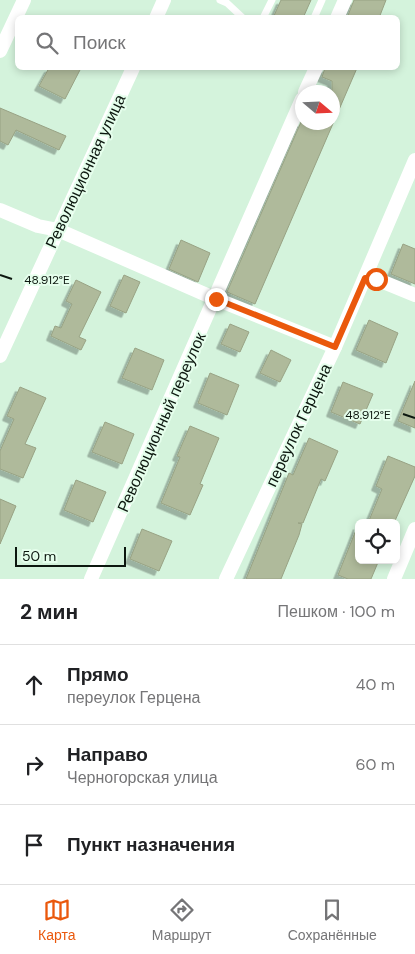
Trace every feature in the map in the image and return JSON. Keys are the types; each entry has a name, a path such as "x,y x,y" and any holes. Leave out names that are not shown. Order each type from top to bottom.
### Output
{"street":[{"path":"17,15 24,0"},
{"path":"157,15 164,0"},
{"path":"339,15 345,0"},
{"path":"0,51 15,19"},
{"name":"Революционная улица","path":"0,356 132,70"},
{"path":"308,85 315,70"},
{"name":"Революционный переулок","path":"91,579 216,299 295,115"},
{"name":"переулок Герцена","path":"226,579 335,347 415,160"},
{"path":"0,210 38,226 58,230 216,299 335,347"},
{"path":"365,278 376,279 415,295"},
{"path":"394,579 415,529"}],"lane":[{"path":"264,15 272,0"},
{"path":"315,15 322,0"},
{"path":"225,1 240,15"}],"building":[{"path":"281,0 311,0 304,15 274,15"},
{"path":"354,0 386,0 380,15 348,15"},
{"path":"48,70 80,70 65,99 39,86"},
{"path":"324,70 356,70 340,107 340,85 332,85 332,81 322,77"},
{"path":"0,108 66,136 59,150 16,130 8,145 0,141"},
{"path":"298,130 330,130 255,304 227,292"},
{"path":"181,240 210,253 198,282 169,269"},
{"path":"403,244 415,249 415,284 391,274"},
{"path":"124,275 140,282 126,313 110,306"},
{"path":"76,280 101,292 79,337 86,340 81,350 51,336 55,326 61,328 72,304 66,301"},
{"path":"369,320 398,333 386,363 356,350"},
{"path":"230,324 249,332 240,352 221,344"},
{"path":"135,348 164,360 152,390 122,378"},
{"path":"271,350 291,360 280,382 260,373"},
{"path":"210,373 239,385 227,415 198,403"},
{"path":"415,381 415,428 398,421"},
{"path":"343,382 373,394 360,424 331,412"},
{"path":"20,387 46,398 25,444 36,448 23,478 0,469 0,451 14,419 7,416"},
{"path":"105,422 134,434 122,464 92,452"},
{"path":"190,426 219,438 200,484 203,485 190,515 161,503 180,457 177,456"},
{"path":"309,438 338,451 325,481 321,479 303,523 298,523 302,524 299,535 281,579 246,579 289,473 293,475"},
{"path":"388,456 415,467 415,476 396,519 370,519 382,489 376,486"},
{"path":"76,480 106,492 93,522 64,510"},
{"path":"0,499 16,506 0,544"},
{"path":"142,529 172,541 159,571 130,559"},
{"path":"355,532 355,564 377,564 371,579 348,579 338,575"}],"route":[{"path":"216,299 335,347 365,278 376,279"}]}
